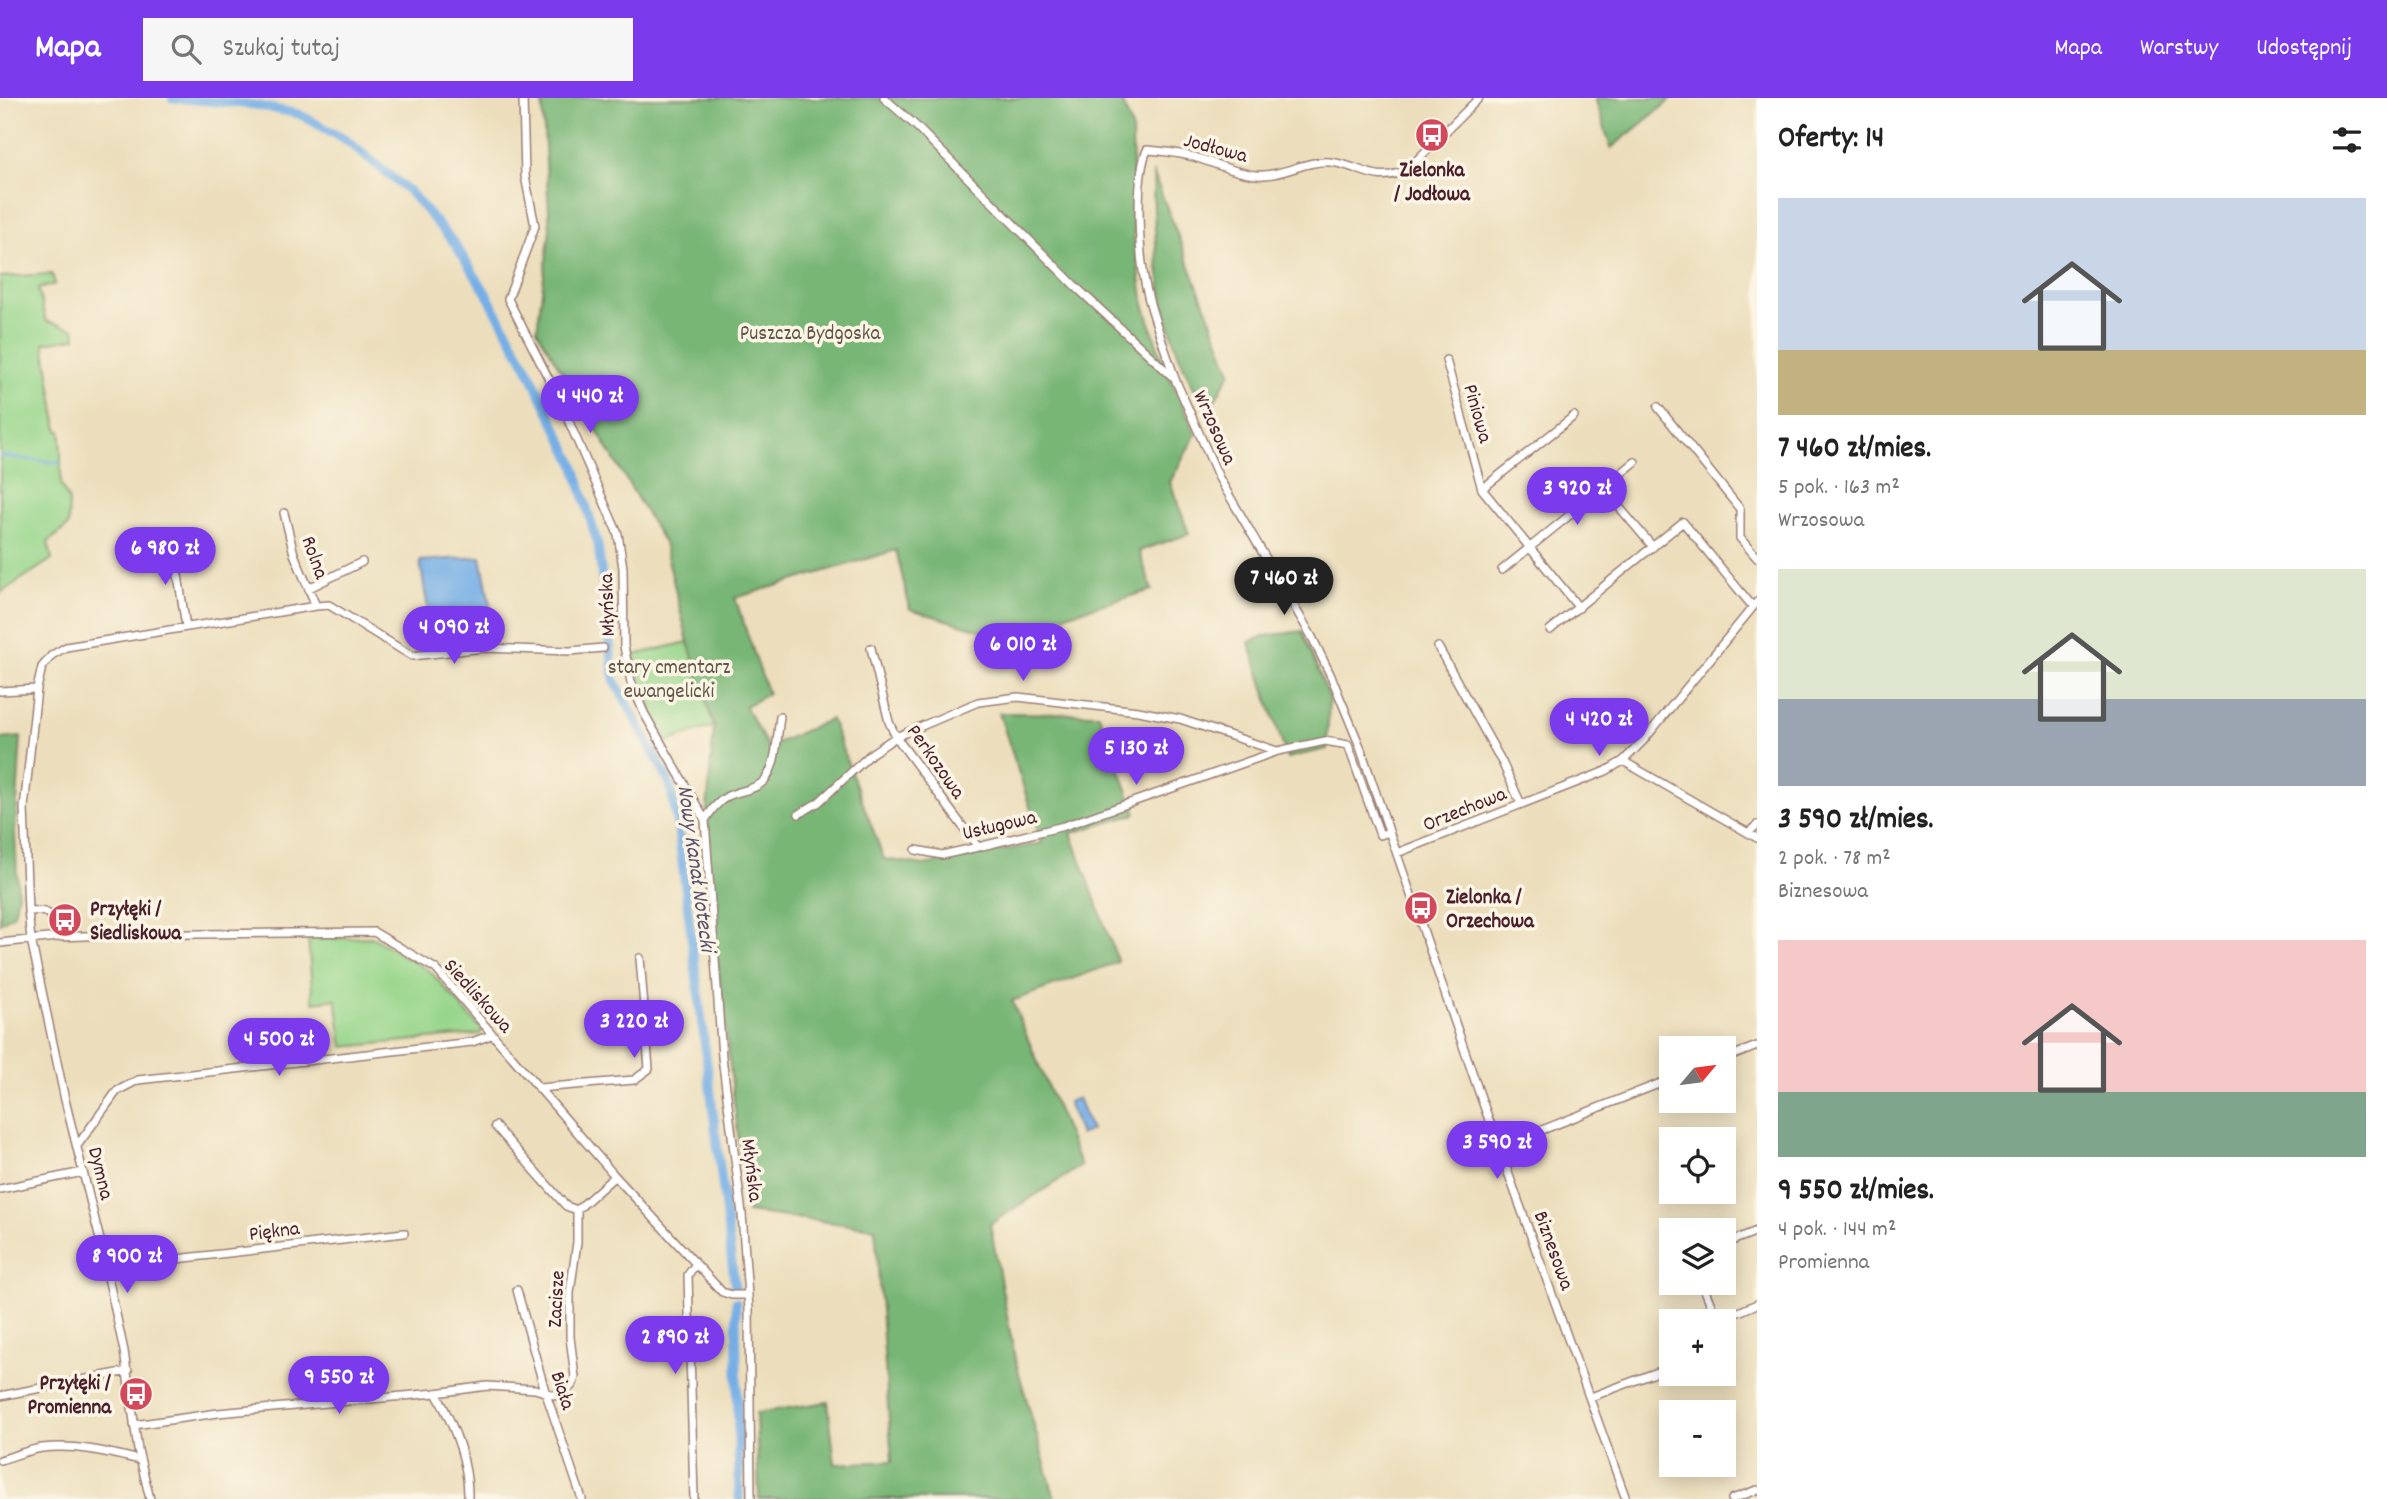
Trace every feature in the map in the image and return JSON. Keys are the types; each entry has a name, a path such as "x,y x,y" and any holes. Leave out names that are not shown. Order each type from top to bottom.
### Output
{"street":[{"name":"Młyńska","path":"523,98 525,177 535,226 508,299 559,399 618,534 623,568 624,646 631,682 650,724 705,820 722,1057 748,1294 751,1499"},
{"name":"Wrzosowa","path":"884,98 915,125 1075,286 1175,379 1219,478 1312,637 1331,676 1397,853"},
{"name":"Jodłowa","path":"1175,379 1147,293 1140,210 1142,162 1147,150 1191,156 1258,176 1303,165 1332,162 1385,177 1408,169 1479,98"},
{"name":"Piniowa","path":"1446,360 1482,489 1579,608"},
{"path":"1658,407 1741,509 1740,538 1757,558"},
{"path":"1482,489 1574,416"},
{"path":"1502,570 1635,462"},
{"path":"1603,488 1653,547"},
{"name":"Rolna","path":"284,513 294,554 314,607"},
{"path":"1550,630 1683,522 1755,605"},
{"path":"173,543 186,627"},
{"path":"309,589 362,562"},
{"path":"314,607 328,605 412,656 484,648 570,651 603,648"},
{"name":"Orzechowa","path":"1397,853 1606,771 1623,761 1643,741 1755,605"},
{"name":"Dymna","path":"150,1499 140,1460 128,1371 106,1267 31,939 24,808 37,689 42,667 52,655 66,647 314,607"},
{"path":"1438,647 1502,762 1521,804"},
{"name":"Perkozowa","path":"871,648 889,722 896,737 978,847"},
{"path":"0,691 37,689"},
{"path":"799,814 819,802 872,753 896,737 978,702 1018,697 1138,711 1180,719 1278,751"},
{"path":"705,820 715,805 764,781 772,766 780,717"},
{"name":"Usługowa","path":"916,850 942,855 1064,826 1278,751 1325,741 1348,745 1380,835 1390,832"},
{"path":"1623,761 1757,838"},
{"path":"1748,833 1757,825"},
{"name":"Biznesowa","path":"1397,853 1626,1499"},
{"path":"28,911 41,910 50,915 56,922 58,937"},
{"name":"Siedliskowa","path":"0,943 58,937 374,932 436,969 615,1176 722,1292 732,1295 748,1294"},
{"path":"539,1087 634,1080 649,1069 640,958"},
{"path":"77,1146 117,1091 138,1080 472,1042 491,1035"},
{"path":"1736,1054 1757,1046"},
{"path":"1499,1147 1659,1084"},
{"path":"495,1126 566,1206 577,1210 615,1176"},
{"path":"0,1189 83,1172"},
{"name":"Zacisze","path":"545,1391 564,1394 570,1390 575,1377 570,1337 570,1304 577,1242 577,1210"},
{"path":"1736,1239 1757,1231"},
{"name":"Piękna","path":"106,1267 404,1233"},
{"path":"694,1499 688,1275 695,1265"},
{"name":"Biała","path":"517,1290 545,1391 582,1499"},
{"path":"1736,1312 1757,1304"},
{"path":"0,1396 128,1371"},
{"path":"1591,1397 1659,1372"},
{"path":"134,1425 218,1413 487,1386 545,1391"},
{"path":"436,1393 453,1424 464,1465 468,1499"},
{"path":"0,1460 41,1448 72,1447 100,1450 140,1460"},
{"path":"1732,1499 1757,1490"}],"green space":[{"name":"Puszcza Bydgoska","path":"542,98 1121,98 1132,128 1134,241 1144,304 1162,360 1196,434 1170,482 1189,534 1139,551 1152,590 996,635 910,609 896,550 735,598 768,694 745,706 768,747 831,719 884,859 924,865 1042,843 999,713 1099,714 1136,814 1071,833 1118,962 1012,1001 1081,1166 990,1224 1015,1359 1055,1499 759,1499 756,1413 828,1402 835,1464 892,1461 875,1228 747,1212 704,845 714,726 688,642 664,543 537,330 550,229"},
{"path":"1595,98 1673,98 1611,148"},
{"path":"1153,172 1231,372 1208,412 1189,379 1177,350 1163,300 1156,249"},
{"path":"52,274 55,284 38,289 46,321 74,329 76,338 44,343 58,431 61,431 61,484 69,501 68,526 48,542 52,559 0,593 0,277"},
{"path":"1302,631 1329,697 1327,749 1287,758 1249,642 1265,636"},
{"name":"stary cmentarz ewangelicki","path":"688,642 714,726 666,742 642,687 634,655"},
{"path":"21,737 15,834 18,894 14,914 0,923 0,739"},
{"path":"372,937 431,972 482,1030 480,1034 343,1047 336,999 313,1002 308,939"}],"water":[{"path":"481,557 495,630 433,640 420,561"},
{"path":"1078,1098 1091,1130 1080,1135 1068,1102"}],"waterway":[{"name":"Nowy Kanał Notecki","path":"172,98 255,105 299,114 346,140 410,192 454,243 485,291 527,367 574,464 598,545 614,679 670,784 735,1288"},
{"path":"0,456 60,463"},
{"name":"Nowy Kanał Notecki","path":"736,1302 739,1499"}],"place":[{"name":"Zielonka / Jodłowa","path":"1432,135"},
{"name":"Zielonka / Orzechowa","path":"1421,908"},
{"name":"Przyłęki / Siedliskowa","path":"65,920"},
{"name":"Przyłęki / Promienna","path":"136,1394"}]}
